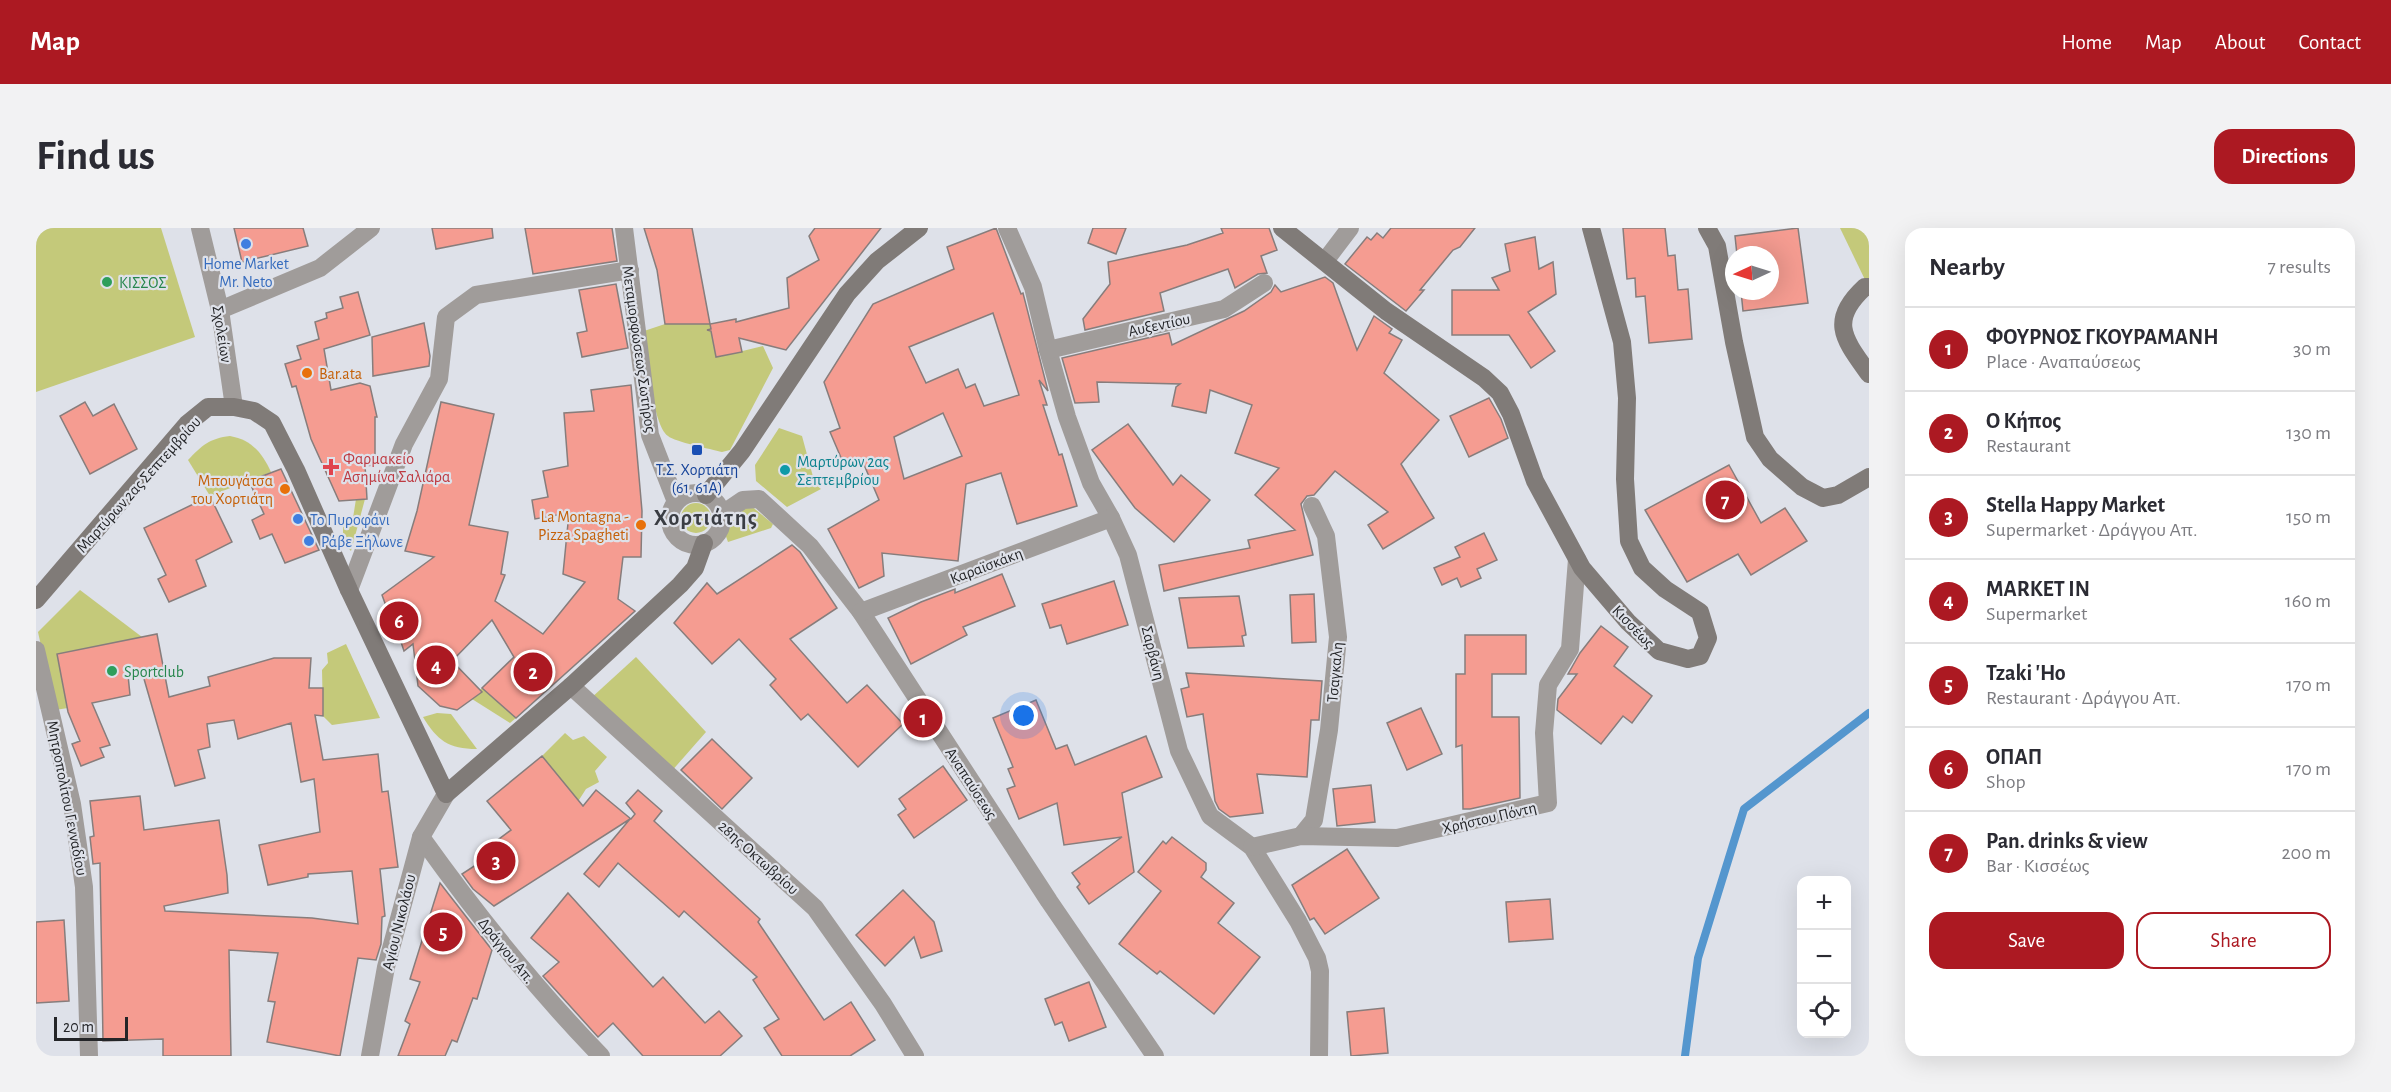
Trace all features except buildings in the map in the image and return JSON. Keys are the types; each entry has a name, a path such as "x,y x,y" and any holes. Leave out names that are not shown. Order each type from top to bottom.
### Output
{"street":[{"name":"Σχολείων","path":"200,228 220,310 234,407"},
{"path":"220,310 320,268 371,228"},
{"name":"Μεταμορφώσεως Σωτήρος","path":"624,228 650,435 676,502"},
{"path":"706,495 742,451 847,294 877,261 919,228"},
{"name":"Σαρβάνη","path":"1008,228 1033,287 1067,417 1091,483 1128,555 1179,751 1210,816 1252,847 1298,921 1317,958 1320,971 1319,1056"},
{"name":"Κισσέως","path":"1282,228 1386,311 1484,378 1500,393 1511,414 1535,481 1577,559 1628,622 1659,651 1688,659 1700,656 1708,638 1700,612 1665,589 1642,568 1629,541 1625,479 1627,398 1622,342 1591,228"},
{"path":"1325,261 1350,228"},
{"path":"1707,228 1717,246 1734,342 1755,437 1770,459 1802,487 1823,498 1838,495 1869,477"},
{"path":"349,590 404,444 439,379 446,317 476,295 630,270"},
{"name":"Αυξεντίου","path":"1048,350 1224,309 1264,283"},
{"path":"1869,287 1865,287 1849,301 1844,315 1843,329 1849,346 1869,374"},
{"name":"Μαρτύρων 2ας Σεπτεμβρίου","path":"36,600 187,424 208,407 234,407 254,411 272,423 296,470 349,590 446,794"},
{"path":"690,494 706,495 719,507 720,529 712,539 704,543 687,543 674,533 670,518 676,502 690,494"},
{"name":"Αναπαύσεως","path":"721,516 743,500 759,499 810,546 861,612 1042,891 1155,1056"},
{"name":"Τσαγκαλη","path":"1301,836 1314,820 1329,730 1338,637 1326,536 1312,506"},
{"name":"Καραϊσκάκη","path":"861,612 1111,518"},
{"path":"446,794 571,686 680,585 695,568 704,543"},
{"name":"Χρήστου Πόντη","path":"1252,847 1301,836 1397,838 1548,803 1544,733 1548,685 1570,649 1577,559"},
{"name":"Μητροπολίτου Γενναδίου","path":"36,650 72,804 82,867 86,919 89,1056"},
{"name":"28ης Οκτωβρίου","path":"571,686 815,908 883,1004 915,1056"},
{"name":"Αγίου Νικολάου","path":"370,1056 386,967 421,837 446,794"},
{"name":"Δράγγου Απ.","path":"421,837 503,947 554,1008 602,1056"}],"green space":[{"name":"ΚΙΣΣΟΣ","path":"36,228 161,228 195,337 36,392"},
{"path":"1840,228 1869,228 1869,288"},
{"path":"665,324 710,324 718,357 763,346 773,368 730,450 722,452 678,441 668,436 662,429 651,387 644,331"},
{"path":"779,428 802,436 815,484 821,489 787,507 756,481 755,465"},
{"path":"230,436 255,448 271,472 210,496 188,460 206,444"},
{"path":"356,499 365,499 351,551 343,543 343,519 353,518"},
{"path":"696,503 707,507 711,518 707,529 696,533 685,529 681,518 685,507"},
{"path":"750,505 773,524 771,528 728,542 724,531 746,506"},
{"path":"80,590 142,637 68,708 55,710 38,632"},
{"path":"346,644 380,718 332,725 323,716 322,670 328,663 327,653"},
{"path":"636,657 706,732 670,773 590,699"},
{"path":"482,688 516,718 510,723 472,699"},
{"path":"437,713 451,714 477,749 467,749 444,742 433,732 423,717"},
{"path":"565,733 573,740 584,736 607,757 595,771 599,782 586,789 570,814 564,784 542,756"}],"waterway":[{"path":"1685,1056 1698,958 1744,809 1869,713"}],"place":[{"name":"Home Market Mr. Neto","path":"246,244"},
{"name":"ΚΙΣΣΟΣ","path":"107,282"},
{"name":"Bar.ata","path":"307,373"},
{"name":"Τ.Σ. Χορτιάτη (61, 61Α)","path":"697,450"},
{"name":"Φαρμακείο Ασημίνα Σαλιάρα","path":"331,467"},
{"name":"Μαρτύρων 2ας Σεπτεμβρίου","path":"785,470"},
{"name":"Μπουγάτσα του Χορτιάτη","path":"285,489"},
{"name":"Pan. drinks & view","path":"1725,500"},
{"name":"Το Πυροφάνι","path":"298,519"},
{"name":"La Montagna - Pizza Spagheti","path":"641,525"},
{"name":"Ράβε Ξήλωνε","path":"309,541"},
{"name":"ΟΠΑΠ","path":"399,621"},
{"name":"MARKET IN","path":"436,665"},
{"name":"Sportclub","path":"112,671"},
{"name":"Ο Κήπος","path":"533,672"},
{"name":"ΦΟΥΡΝΟΣ ΓΚΟΥΡΑΜΑΝΗ","path":"923,718"},
{"name":"Stella Happy Market","path":"496,861"},
{"name":"Tzaki 'Ho","path":"443,932"}],"district":[{"name":"Χορτιάτης","path":"706,517"}]}
